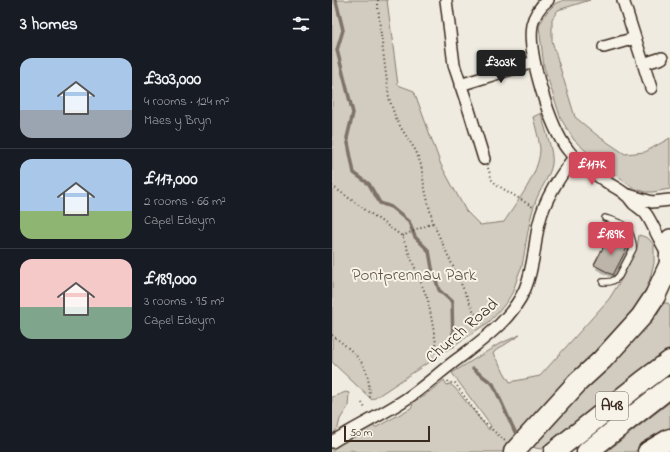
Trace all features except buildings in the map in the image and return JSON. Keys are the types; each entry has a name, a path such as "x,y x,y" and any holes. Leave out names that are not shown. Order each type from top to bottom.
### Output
{"highway":[{"path":"511,448 529,435 578,382 602,360 641,317 655,296 669,259"},
{"name":"A48","path":"554,452 670,361"},
{"name":"A48","path":"587,452 670,387"},
{"path":"648,452 670,439"}],"street":[{"path":"446,0 454,65 484,159"},
{"path":"548,0 542,4 532,24 532,48 534,62 550,115 566,148 592,171 626,194 652,202 670,200"},
{"path":"623,0 650,88"},
{"path":"604,47 635,38"},
{"path":"643,64 662,58"},
{"path":"460,85 534,62"},
{"name":"Church Road","path":"332,442 407,398 490,334 510,314 530,277 538,228 546,203 555,184 574,156"},
{"path":"626,194 634,204 646,214 669,259"}],"lane":[{"path":"603,282 613,282 619,276 634,246 625,226 605,218"}],"path":[{"path":"332,3 337,0"},
{"path":"378,0 389,98 395,116 416,151 421,165 433,223 482,330"},
{"path":"484,159 492,180 497,185 535,208"},
{"path":"332,186 402,236 428,300 438,354"},
{"path":"402,236 433,223"},
{"path":"332,335 362,362 368,377 370,398"},
{"path":"448,381 449,383 455,383 481,420 511,448"},
{"path":"362,403 368,412"}],"green space":[{"name":"Pontprennau Park","path":"332,0 387,0 398,85 414,91 441,165 466,211 480,225 504,222 532,178 539,159 540,150 533,117 541,113 552,159 551,169 537,198 533,211 522,266 513,291 505,304 489,322 372,400 332,362"},
{"path":"564,0 590,0 558,10 552,19 552,41 575,117 598,136 625,154 645,152 670,138 670,189 646,192 633,188 598,162 574,140 561,119 544,67 539,26 546,13 556,3"},
{"path":"639,235 648,238 654,245 654,263 648,286 635,307 524,427 503,452 357,452 351,450 347,452 332,452 332,443 372,424 375,428 411,408 414,401 424,396 444,380 447,385 450,384 455,388 489,430 491,426 452,373 499,344 520,335 495,351 493,354 510,382 540,376 609,299 621,280 637,248"},
{"path":"663,303 668,303 670,306 670,349 542,449 535,448 532,445 581,392 656,316"},
{"path":"346,392 349,393 348,407 340,419 338,428 332,435 332,397"},
{"path":"670,402 670,430 634,452 606,452"}],"waterway":[{"path":"335,0 343,30 337,50 353,113 347,138 354,173 369,184 380,203 391,207 409,222 415,237 429,251 432,268 439,290 452,302 453,346"},
{"path":"473,369 493,384 516,434"}]}
